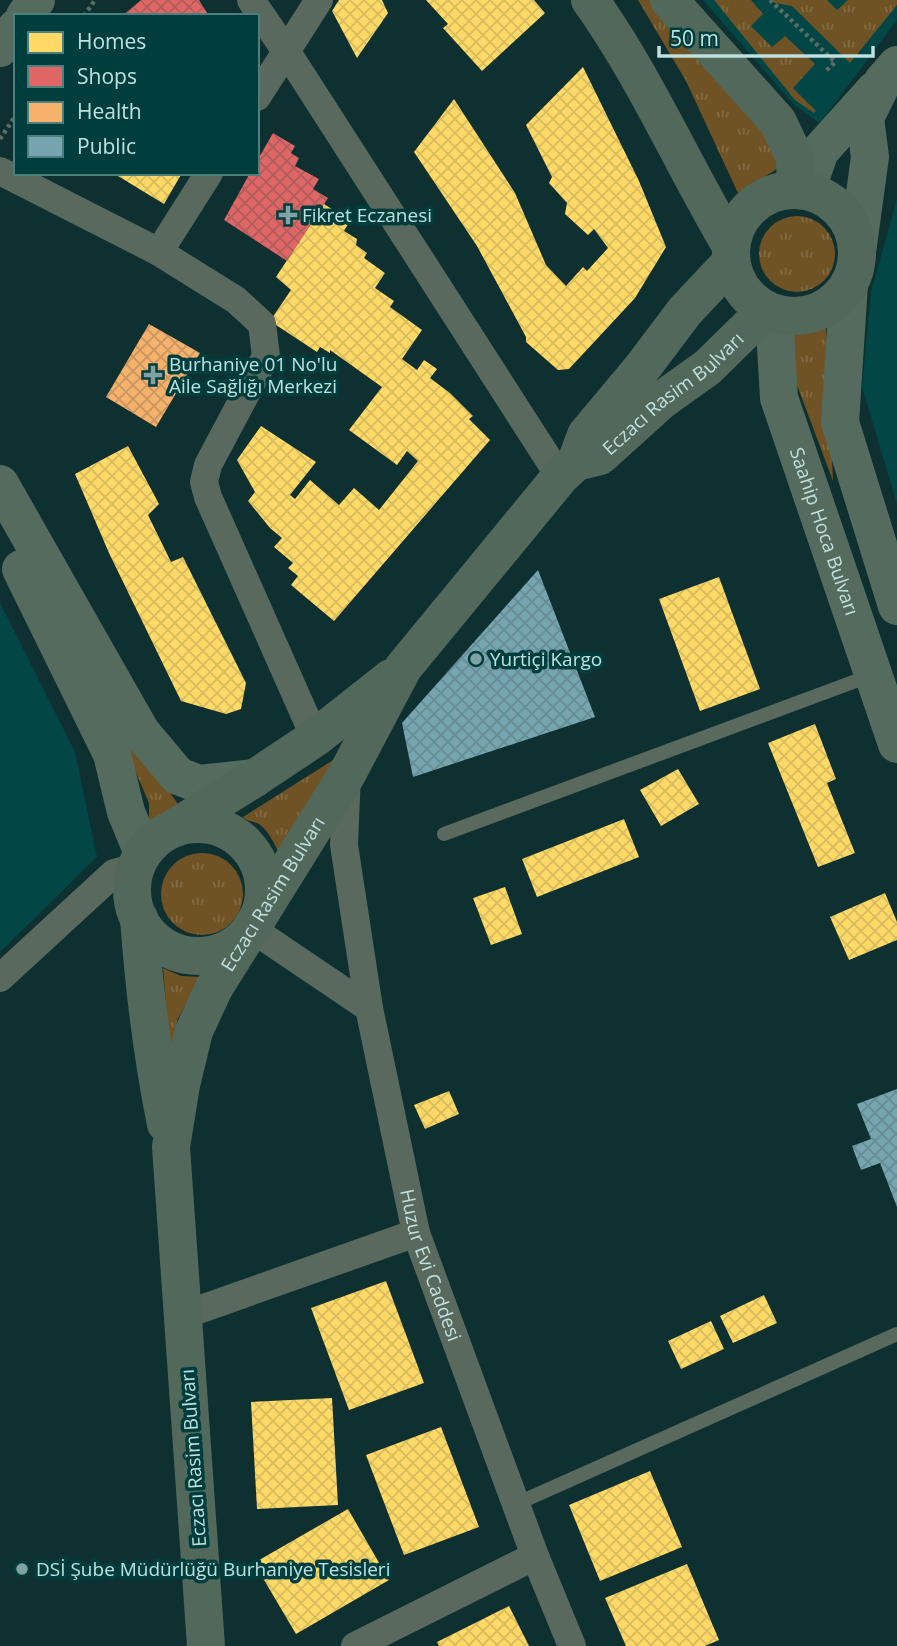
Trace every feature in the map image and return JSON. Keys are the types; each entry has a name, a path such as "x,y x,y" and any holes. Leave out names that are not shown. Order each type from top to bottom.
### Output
{"main road":[{"path":"590,0 670,132 731,254 742,290 770,311 784,316 803,316 822,310 838,299 853,268 870,157 866,118 890,73"},
{"path":"669,0 778,122 795,158 801,191"},
{"path":"801,191 820,151 890,73"},
{"path":"568,470 586,435 731,254 734,231 752,205 765,196 780,191 801,191 824,198 844,215 856,239 840,422 897,606"},
{"name":"Eczacı Rasim Bulvarı","path":"206,1646 171,1147 181,1085 194,1031 214,988 347,774 403,668 568,470 600,456 662,400 708,367 770,311"},
{"name":"Saahip Hoca Bulvarı","path":"770,311 779,398 897,744"},
{"path":"0,484 141,732 178,776 199,784 255,778"},
{"path":"0,526 112,754 139,860"},
{"path":"172,829 193,824 214,825 234,834 250,848 261,867 265,888 262,910 252,929 237,944 218,953 198,956 177,952 158,943 144,927 135,908 132,889 139,860 155,839 315,738 403,668"},
{"path":"139,918 153,1060 171,1147"}],"street":[{"path":"251,0 568,470"},
{"path":"259,94 319,0"},
{"path":"1,173 159,252 236,299 262,324 266,356 208,465 204,482 208,498 315,738"},
{"path":"159,252 208,175"},
{"name":"Huzur Evi Caddesi","path":"347,774 344,845 369,1007 416,1233 535,1556 572,1646"},
{"path":"0,978 114,873 139,860"},
{"path":"252,929 369,1007"},
{"path":"184,1315 416,1233"},
{"path":"355,1646 535,1556"}],"lane":[{"path":"444,834 873,674"},
{"path":"516,1504 897,1334"}],"path":[{"path":"770,0 835,62 826,71"},
{"path":"0,139 14,118"}],"shaded area":[{"path":"703,0 897,0 897,20 820,123 794,105"},
{"path":"897,199 897,504 862,387 871,292"},
{"path":"0,603 75,752 97,857 0,952"}],"green space":[{"path":"638,0 655,0 790,161 738,193 686,81"},
{"path":"714,0 751,0 763,14 751,26 772,47 785,36 815,64 793,88 816,111 814,113 795,100"},
{"path":"772,0 827,0 837,10 848,0 897,0 897,5 850,63 792,6"},
{"path":"797,216 811,219 824,227 832,240 835,254 832,268 824,281 811,289 797,292 783,289 770,281 762,268 759,254 762,240 770,227 783,219"},
{"path":"826,326 833,481 779,337"},
{"path":"109,710 184,812 149,827 149,803"},
{"path":"338,757 279,853 259,824 243,817"},
{"path":"202,853 218,856 231,865 240,878 243,894 240,910 231,923 218,932 202,935 186,932 173,923 164,910 161,894 164,878 173,865 186,856"},
{"path":"163,968 181,976 201,977 177,1020 171,1061"}],"building: Homes":[{"path":"339,0 382,0 388,13 357,58 332,11"},
{"path":"426,0 534,0 545,13 482,71 443,28 448,24"},
{"path":"583,67 639,181 666,247 635,298 569,369 558,370 526,342 526,337 477,246 414,152 454,99 515,193 546,265 566,286 583,267 587,271 608,248 594,229 588,235 565,214 567,203 549,183 552,177 526,125"},
{"path":"116,175 181,175 164,204"},
{"path":"324,204 350,221 344,231 357,239 356,245 367,253 364,258 385,273 375,288 394,301 390,307 422,330 402,359 417,370 424,360 437,369 430,378 473,416 469,419 490,440 334,621 291,585 298,576 288,568 293,563 274,547 282,538 248,501 255,492 237,460 261,426 316,462 290,495 295,499 310,480 339,505 354,488 379,510 418,461 407,451 397,465 349,430 382,387 330,350 330,353 320,347 317,352 270,321 291,290 276,277"},
{"path":"128,446 159,504 148,515 171,562 183,557 246,683 241,709 226,714 181,701 109,553 75,474"},
{"path":"719,577 760,689 700,711 659,599"},
{"path":"815,724 836,779 827,783 855,853 818,867 768,743"},
{"path":"678,769 699,804 661,826 640,790"},
{"path":"624,819 639,857 537,897 522,859"},
{"path":"505,887 522,934 491,945 473,898"},
{"path":"885,893 897,922 897,940 849,960 830,917"},
{"path":"449,1091 459,1114 425,1129 414,1105"},
{"path":"386,1281 424,1383 349,1410 311,1308"},
{"path":"764,1295 777,1323 733,1343 720,1316"},
{"path":"711,1321 724,1349 681,1369 668,1341"},
{"path":"332,1398 338,1505 257,1509 251,1402"},
{"path":"441,1427 479,1527 404,1555 366,1455"},
{"path":"650,1471 682,1547 600,1581 569,1505"},
{"path":"348,1509 389,1580 296,1634 254,1563"},
{"path":"687,1564 719,1640 705,1646 626,1646 605,1598"},
{"path":"509,1606 529,1646 439,1646 437,1642"}],"building: Shops":[{"path":"141,0 199,0 208,14 124,14"},
{"path":"273,133 295,146 291,153 299,158 295,166 319,179 313,189 328,198 287,261 224,220 249,175 259,175 259,158"}],"building: Health":[{"name":"Burhaniye 01 No'lu Aile Sağlığı Merkezi","path":"149,324 200,353 156,427 106,397"}],"building: Public":[{"path":"538,570 595,717 413,777 402,723"},
{"path":"897,1089 897,1207 880,1163 861,1170 852,1146 871,1139 857,1104"}],"place":[{"name":"Fikret Eczanesi","path":"288,215"},
{"name":"Burhaniye 01 No'lu Aile Sağlığı Merkezi","path":"153,375"},
{"name":"Yurtiçi Kargo","path":"476,659"},
{"name":"DSİ Şube Müdürlüğü Burhaniye Tesisleri","path":"22,1569"}]}
